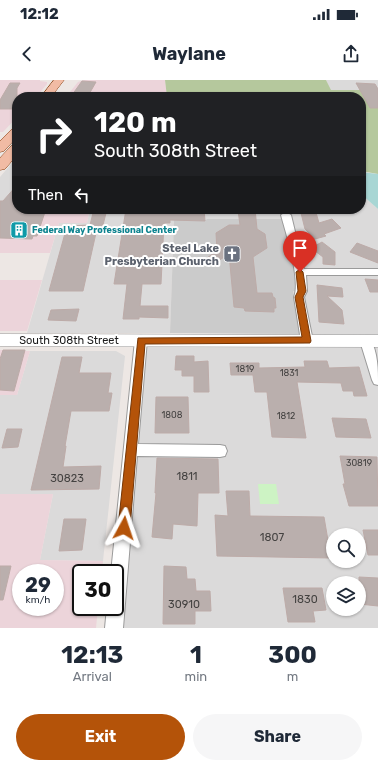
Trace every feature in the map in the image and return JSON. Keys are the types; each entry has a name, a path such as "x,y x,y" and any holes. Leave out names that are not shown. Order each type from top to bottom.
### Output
{"main road":[{"path":"50,92 59,80"},
{"path":"0,148 12,135"},
{"path":"0,166 12,153"}],"street":[{"path":"286,215 300,272 302,291 299,297 307,341"},
{"path":"300,272 378,272"},
{"name":"South 308th Street","path":"0,340 372,341"},
{"path":"114,628 141,340"},
{"path":"372,341 378,380"},
{"path":"131,450 220,451"}],"shaded area":[{"path":"0,80 40,80 47,82 40,92 12,92 12,122 3,132 0,132"},
{"path":"84,80 165,80 166,92 70,92 78,82"},
{"path":"326,80 378,80 378,90 330,90"},
{"path":"12,163 12,201 0,201 0,177"},
{"path":"366,198 378,209 378,628 123,628 146,345 303,346 293,291 298,291 207,220 174,220 170,333 27,333 59,223 87,223 89,214 366,214"},
{"path":"0,201 12,207 12,214 89,214 87,223 59,223 50,253 0,253"},
{"name":"Steel Lake Presbyterian Church","path":"284,219 299,291 293,291 301,334 170,333 174,220"},
{"path":"0,280 42,280 27,331 0,331"},
{"path":"0,350 30,351 17,395 0,395"},
{"path":"30,351 116,351 125,356 103,561 40,560 53,494 0,494 0,395 17,395"},
{"path":"0,494 53,494 40,560 103,561 103,564 72,564 72,616 97,616 96,628 0,628"}],"green space":[{"path":"165,80 326,80 331,90 378,90 378,174 366,172 366,92 166,92"},
{"path":"258,484 276,484 279,504 260,504"}],"water":[{"path":"366,173 378,174 378,209 366,198"}],"building":[{"path":"82,81 96,82 90,92 74,92"},
{"path":"10,83 20,83 17,88 17,92 12,92 12,109 0,109 0,100"},
{"path":"356,83 375,84 378,89 378,108 370,108 366,101 366,92 361,92"},
{"path":"12,191 12,214 44,214 37,236 33,236 32,239 0,238 0,201 3,201"},
{"path":"93,214 106,214 101,233 96,233 83,291 49,291 67,226 90,225"},
{"path":"125,214 204,214 205,221 170,220 170,223 164,223 161,284 142,284 140,306 168,306 168,318 139,317 139,319 123,319 127,284 114,284"},
{"path":"239,214 256,214 257,229 265,234 267,248 253,257 257,293 272,293 273,297 275,298 276,308 274,308 274,312 245,311 244,308 234,307 229,254 213,264 201,262 217,251 216,233 229,225 240,225"},
{"path":"301,214 316,214 319,223 332,219 341,228 324,234 326,236 315,239 305,229"},
{"path":"322,242 335,252 335,265 323,264 323,257 311,248"},
{"path":"357,243 378,251 378,263 350,252"},
{"path":"365,279 378,280 378,292 370,292"},
{"path":"317,285 342,288 343,297 327,296 342,310 344,324 319,322"},
{"path":"79,309 76,321 48,320 51,310"},
{"path":"3,350 25,350 14,391 0,390 0,359"},
{"path":"176,356 194,356 194,362 208,361 209,392 194,392 194,376 182,376 182,370 175,370"},
{"path":"62,357 82,357 79,373 111,373 108,393 112,393 109,411 71,411 65,446 63,467 101,466 99,489 31,490"},
{"path":"304,361 327,361 329,368 359,367 367,396 354,396 353,391 343,391 341,383 297,382 306,438 272,437 267,392 255,392 253,375 231,375 230,363 259,363 259,368 305,367"},
{"path":"156,397 188,397 189,433 155,433"},
{"path":"332,418 366,419 371,438 336,437"},
{"path":"7,429 22,429 18,447 2,448"},
{"path":"340,456 377,457 378,506 349,506 343,484 345,484"},
{"path":"157,458 218,459 219,493 198,493 197,526 173,524 172,539 152,537 156,493"},
{"path":"226,491 249,491 250,516 324,517 326,529 326,558 217,556 215,515 228,516"},
{"path":"64,519 86,519 82,550 59,551"},
{"path":"366,530 378,530 378,555 368,555"},
{"path":"0,566 11,566 3,600 0,600"},
{"path":"164,566 186,567 187,579 195,579 196,591 210,591 211,611 195,611 195,624 163,624"},
{"path":"366,577 378,578 378,606 366,605"},
{"path":"283,588 322,588 326,610 313,611 315,622 288,622"}],"place":[{"name":"Federal Way Professional Center","path":"19,230"},
{"name":"Steel Lake Presbyterian Church","path":"232,254"}],"route":[{"path":"124,528 141,340 307,341 299,297 302,291 300,272"}]}
